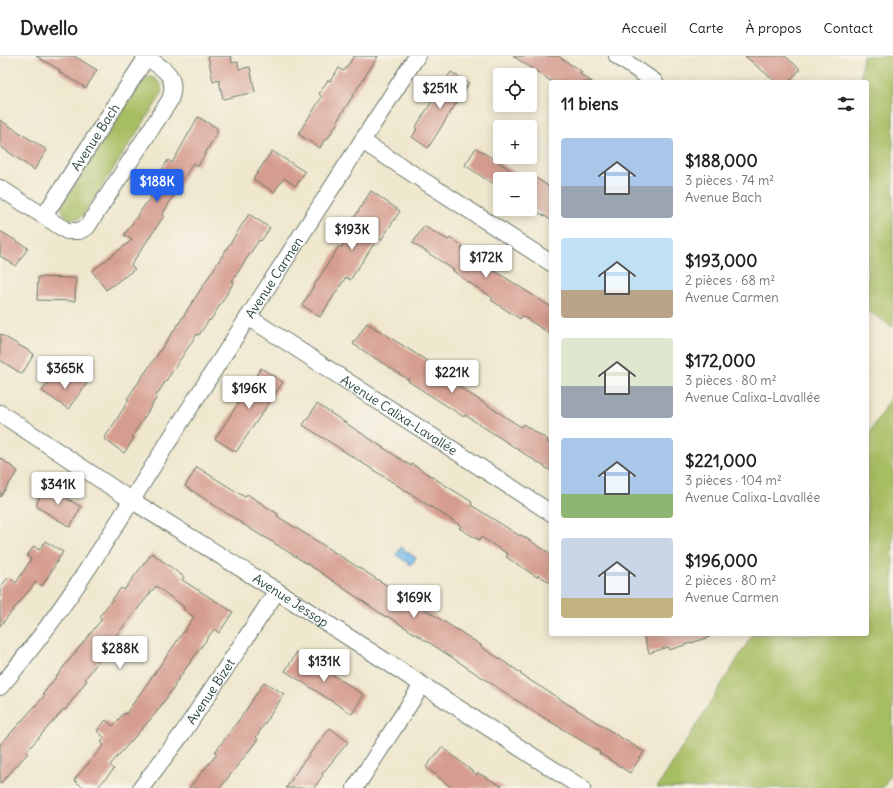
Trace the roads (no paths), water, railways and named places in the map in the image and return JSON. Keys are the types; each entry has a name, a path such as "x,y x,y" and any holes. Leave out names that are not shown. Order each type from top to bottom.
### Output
{"street":[{"name":"Avenue Carmen","path":"131,500 417,56"},
{"path":"617,56 652,80"},
{"name":"Avenue Bach","path":"0,188 67,231 80,231 87,227 166,106 174,90 171,77 165,70 145,57 44,216"},
{"path":"362,141 549,262"},
{"name":"Avenue Calixa-Lavallée","path":"248,317 549,512"},
{"name":"Avenue Jessop","path":"0,414 131,500 277,591 422,685 560,782 582,788"},
{"path":"0,687 61,608 131,500"},
{"name":"Avenue Bizet","path":"141,788 182,734 277,591"},
{"path":"355,788 422,685"}],"water":[{"path":"401,547 416,558 411,565 396,555"}]}
